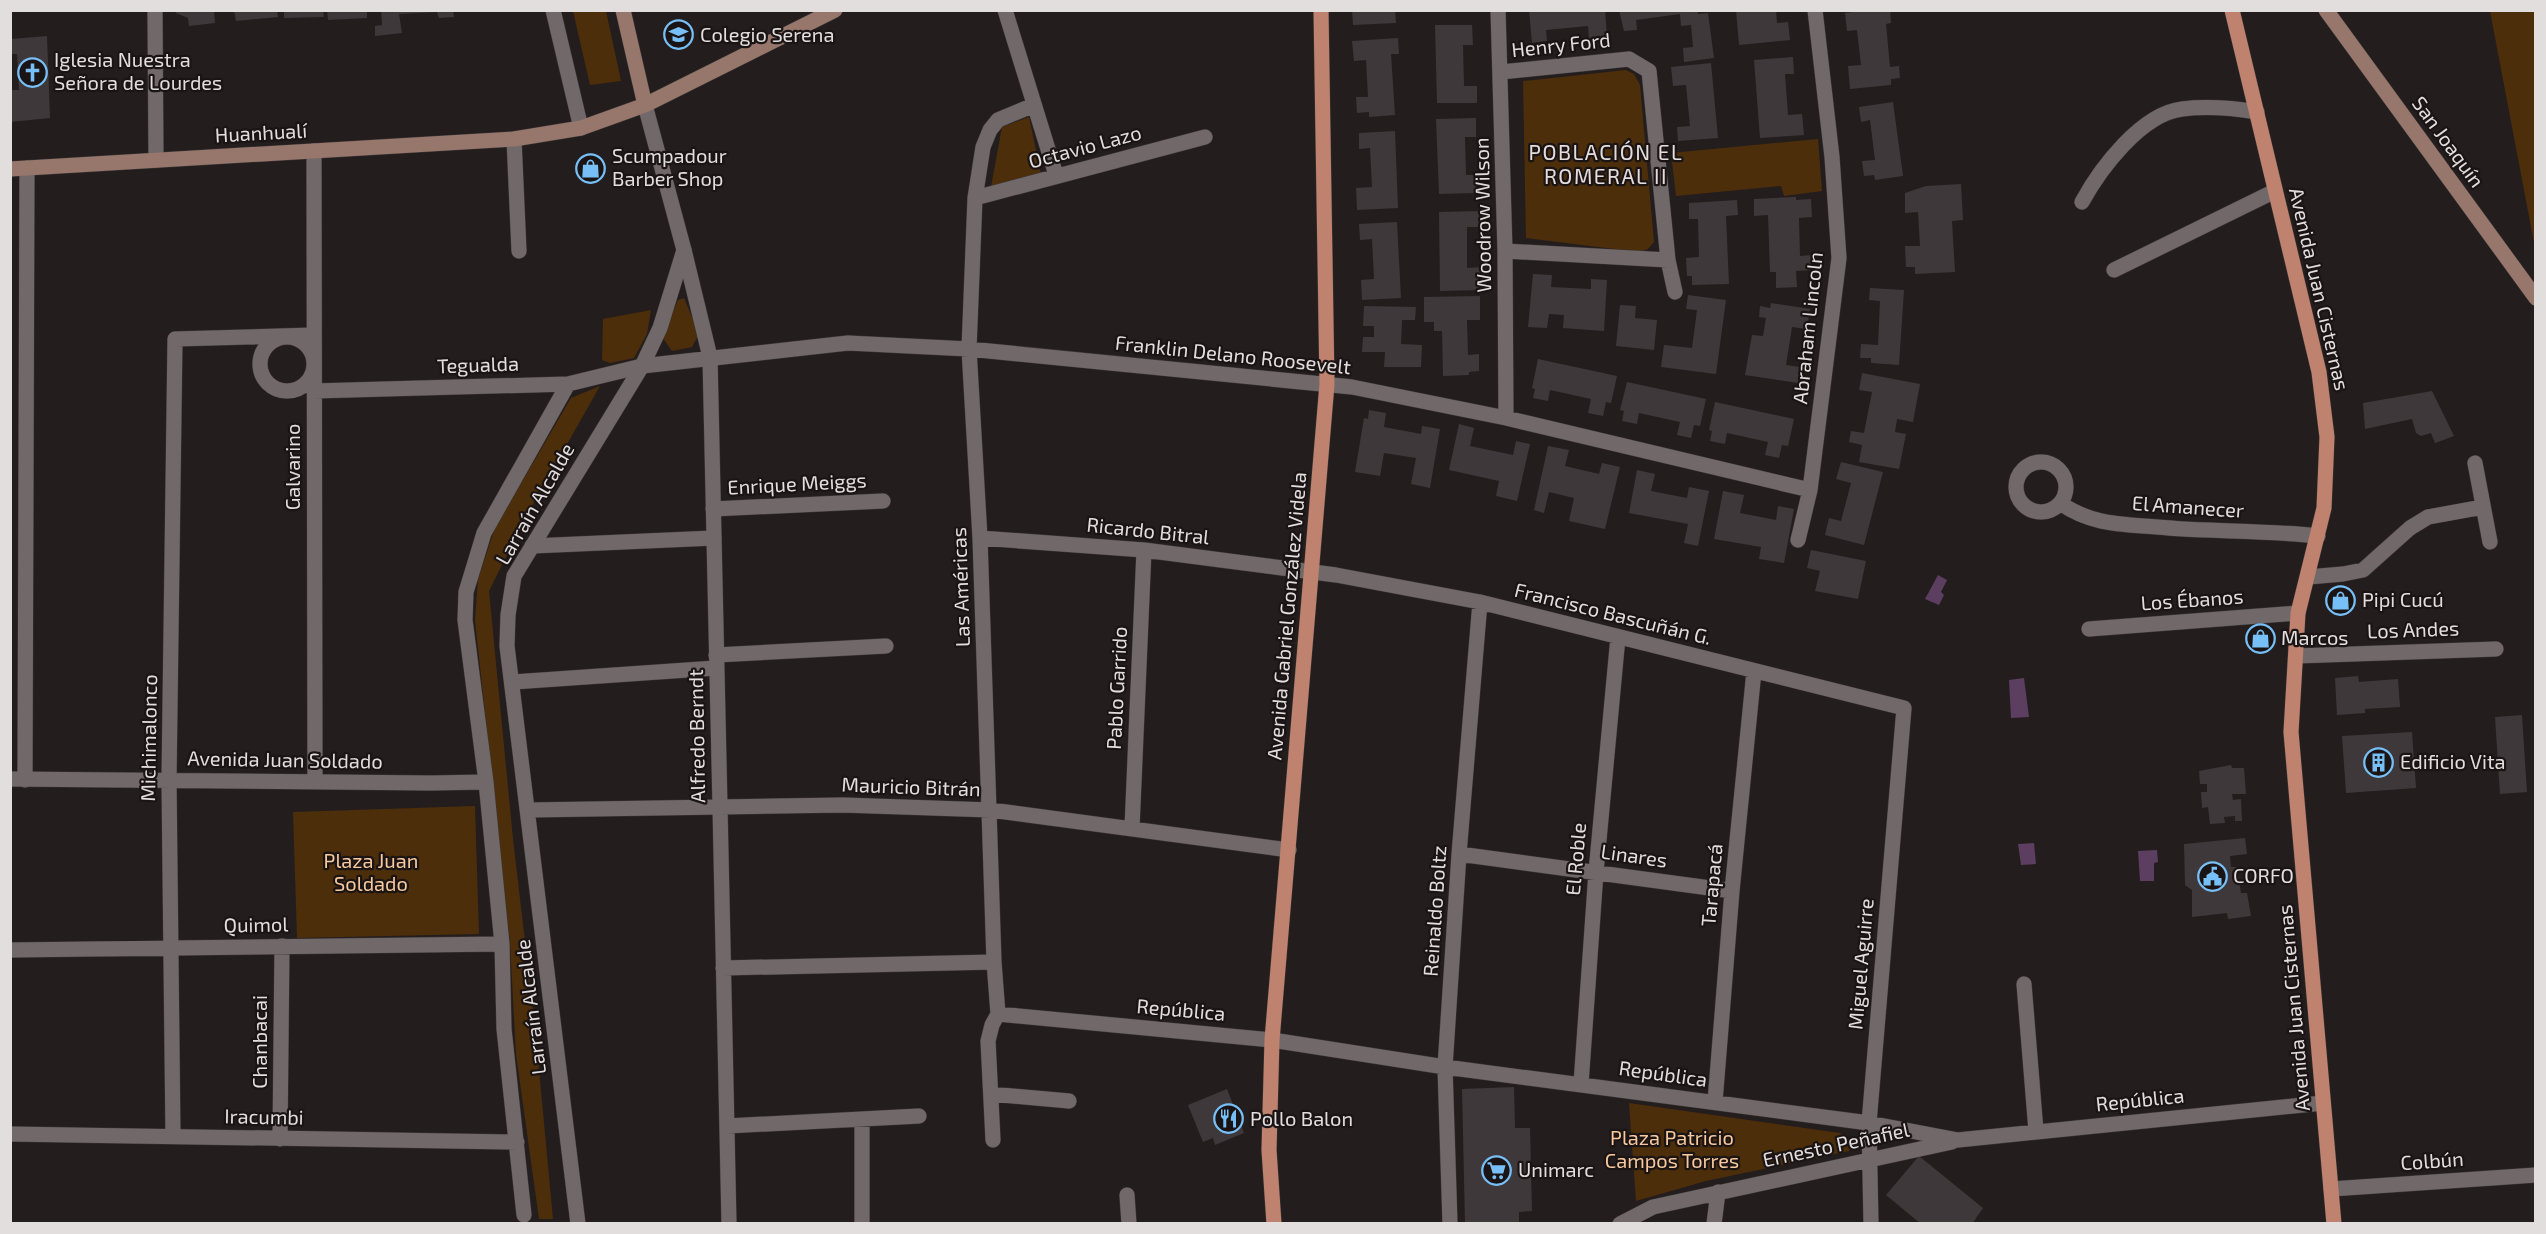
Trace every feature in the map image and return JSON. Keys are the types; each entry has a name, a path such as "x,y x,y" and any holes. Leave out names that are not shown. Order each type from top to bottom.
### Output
{"main road":[{"path":"622,10 645,105"},
{"name":"Huanhualí","path":"10,169 514,140 581,128 645,105 835,10"},
{"name":"Avenida Gabriel González Videla","path":"1274,1224 1269,1150 1272,1040 1327,384 1321,10"},
{"name":"Avenida Juan Cisternas","path":"2232,10 2321,383 2327,437 2325,508 2298,613 2291,732 2334,1224"},
{"name":"San Joaquín","path":"2326,10 2535,298"}],"street":[{"path":"155,10 156,160"},
{"path":"553,10 581,128"},
{"path":"1005,10 1056,175"},
{"name":"Woodrow Wilson","path":"1498,10 1505,251 1506,418"},
{"name":"Abraham Lincoln","path":"1798,540 1810,490 1839,258 1832,157 1815,10"},
{"name":"Henry Ford","path":"1501,72 1629,59 1649,71 1668,260 1675,292"},
{"path":"645,105 684,250"},
{"name":"Las Américas","path":"993,1140 988,1041 992,1025 998,1014 994,962 991,810 980,538 969,349 975,198 983,147 990,130 998,120 1034,105"},
{"path":"2082,202 2095,178 2134,135 2160,117 2180,109 2220,108 2257,112"},
{"name":"Octavio Lazo","path":"975,198 1205,137"},
{"path":"514,140 519,251"},
{"name":"Galvarino","path":"314,151 315,782"},
{"path":"18,779 27,168"},
{"path":"2114,270 2275,191"},
{"name":"Alfredo Berndt","path":"684,250 710,357 729,1224"},
{"name":"Larraín Alcalde","path":"578,1224 529,810 507,646 508,615 514,576 642,366 660,328 684,250"},
{"path":"1505,251 1668,260"},
{"path":"287,335 303,341 313,354 314,370 307,384 293,391 278,390 266,381 260,368 262,353 272,341 287,335 314,335"},
{"name":"Michimalonco","path":"173,1137 169,780 175,339 287,335"},
{"name":"Franklin Delano Roosevelt","path":"642,366 848,343 969,349 1327,384 1506,418 1810,490"},
{"name":"Tegualda","path":"314,391 568,384 642,366"},
{"name":"Larraín Alcalde","path":"524,1215 504,1029 502,944 486,782 465,620 466,592 484,533 568,384"},
{"path":"2475,463 2490,542"},
{"name":"Enrique Meiggs","path":"713,509 883,501"},
{"name":"El Amanecer","path":"2060,503 2075,513 2103,523 2318,536"},
{"path":"2307,577 2363,570 2410,528 2428,518 2483,507"},
{"path":"532,546 714,538"},
{"name":"Ricardo Bitral","path":"980,538 1144,550 1310,572"},
{"name":"Pablo Garrido","path":"1132,828 1144,550"},
{"name":"Francisco Bascuñán G.","path":"1310,572 1480,603 1904,708"},
{"name":"Reinaldo Boltz","path":"1450,1224 1445,1067 1459,854 1480,603"},
{"name":"Los Ébanos","path":"2089,629 2298,613"},
{"name":"El Roble","path":"1581,1084 1596,873 1618,637"},
{"path":"513,682 886,646"},
{"name":"Los Andes","path":"2296,656 2496,648"},
{"name":"Tarapacá","path":"1714,1102 1754,671"},
{"name":"Miguel Aguirre","path":"1871,1224 1869,1123 1904,708"},
{"name":"Avenida Juan Soldado","path":"18,779 486,782"},
{"name":"Mauricio Bitrán","path":"529,810 843,805 991,810 1289,850"},
{"name":"Linares","path":"1459,854 1732,891"},
{"name":"Quimol","path":"10,950 502,944"},
{"name":"Chanbacai","path":"280,1139 282,946"},
{"path":"723,968 994,962"},
{"path":"2024,984 2036,1131"},
{"name":"República","path":"998,1014 1272,1040 1445,1067 1869,1123 1958,1140 2323,1103"},
{"path":"991,1094 1069,1101"},
{"path":"727,1126 919,1116"},
{"path":"862,1119 862,1224"},
{"name":"Iracumbi","path":"10,1134 517,1142"},
{"name":"Ernesto Peñafiel","path":"1620,1224 1653,1207 1958,1140"},
{"name":"Colbún","path":"2331,1189 2535,1175"},
{"path":"1714,1224 1718,1192"},
{"path":"1127,1195 1129,1224"}],"green space":[{"path":"573,11 606,11 621,81 590,85"},
{"path":"2490,11 2535,11 2535,248"},
{"path":"1626,70 1634,74 1640,85 1654,242 1648,249 1638,252 1526,238 1523,81"},
{"path":"1029,117 1041,174 991,187 1002,127"},
{"path":"1818,139 1822,191 1784,196 1781,186 1676,196 1671,153"},
{"path":"684,298 699,334 692,347 672,351 662,337 678,300"},
{"path":"651,310 647,334 634,358 610,363 602,360 603,319"},
{"path":"600,386 524,520 489,591 553,1219 539,1219 516,1054 510,943 475,620 478,579 495,528 571,398"},
{"name":"Plaza Juan Soldado","path":"475,806 479,934 297,938 293,812"},
{"name":"Plaza Patricio Campos Torres","path":"1629,1103 1840,1133 1850,1139 1853,1146 1849,1151 1706,1181 1636,1201"}],"shaded area":[{"path":"1938,575 1947,580 1941,592 1944,595 1939,605 1925,599"},
{"path":"2024,678 2029,717 2011,718 2009,680"},
{"path":"2034,843 2036,864 2021,865 2018,844"},
{"path":"2157,850 2158,862 2154,863 2154,881 2140,881 2138,851"}],"building":[{"path":"176,10 214,10 215,23 189,26 188,18 176,13"},
{"path":"234,10 277,10 278,17 236,21"},
{"path":"284,10 323,10 324,17 284,18"},
{"path":"327,10 367,10 367,18 328,20"},
{"path":"381,10 453,10 454,17 439,18 437,12 399,14 402,33 375,36 375,26 382,25"},
{"path":"1352,10 1395,10 1396,23 1353,25"},
{"path":"1529,10 1605,10 1607,37 1589,39 1588,26 1546,30 1547,41 1532,43"},
{"path":"1619,10 1698,10 1698,14 1708,13 1714,58 1684,62 1683,48 1693,47 1691,25 1681,26 1680,14 1636,20 1637,30 1624,31"},
{"path":"1736,10 1776,10 1777,23 1788,22 1790,40 1739,45"},
{"path":"1890,10 1891,23 1886,24 1890,67 1899,66 1900,78 1891,79 1891,85 1850,89 1848,66 1861,65 1857,30 1847,31 1845,13"},
{"path":"1435,25 1472,25 1473,45 1463,45 1464,86 1477,86 1477,103 1437,103"},
{"name":"Iglesia Nuestra Señora de Lourdes","path":"47,36 50,118 10,122 10,90 19,90 17,54 11,54 11,39"},
{"path":"1398,38 1399,54 1391,54 1395,115 1369,117 1369,112 1357,113 1356,97 1368,97 1366,60 1354,61 1352,41"},
{"path":"1793,57 1794,74 1785,74 1788,115 1802,114 1804,135 1760,138 1754,60"},
{"path":"1711,63 1718,138 1678,141 1677,127 1690,126 1686,85 1673,86 1671,67"},
{"path":"1893,102 1903,176 1875,180 1874,175 1864,176 1862,161 1875,160 1870,120 1861,122 1859,107"},
{"path":"1476,118 1476,137 1465,137 1466,175 1476,175 1476,193 1439,194 1436,119"},
{"path":"1395,131 1398,208 1357,210 1356,188 1372,187 1370,148 1359,149 1359,133"},
{"path":"1961,184 1963,220 1952,221 1955,272 1915,274 1915,267 1906,267 1905,246 1920,246 1918,212 1905,213 1905,193 1926,186"},
{"path":"1796,197 1796,200 1811,199 1812,217 1799,218 1800,256 1812,255 1812,270 1796,271 1797,287 1776,288 1776,272 1770,272 1768,215 1754,216 1754,199"},
{"path":"1737,200 1738,215 1726,216 1729,284 1692,285 1692,276 1687,276 1686,258 1699,257 1698,219 1689,219 1689,203"},
{"path":"1479,211 1479,227 1467,227 1467,268 1481,267 1481,290 1440,291 1439,212"},
{"path":"1397,222 1401,298 1362,300 1361,280 1374,279 1372,239 1360,240 1359,224"},
{"path":"1533,274 1552,275 1551,287 1591,289 1591,279 1607,280 1604,331 1563,328 1564,315 1549,314 1547,328 1528,327"},
{"path":"1870,288 1904,290 1899,365 1871,363 1871,358 1860,358 1861,344 1878,345 1880,301 1869,300"},
{"path":"1688,295 1726,300 1716,374 1661,367 1664,345 1692,348 1697,310 1686,309"},
{"path":"1480,296 1480,320 1467,320 1468,355 1479,354 1479,371 1469,372 1469,375 1443,376 1442,331 1434,331 1434,322 1424,322 1424,297"},
{"path":"1771,303 1810,309 1807,329 1792,327 1786,365 1800,367 1798,383 1745,375 1752,335 1763,336 1766,318 1759,317 1760,306 1770,308"},
{"path":"1620,305 1636,306 1635,318 1657,320 1654,350 1616,346"},
{"path":"1364,306 1416,307 1415,320 1402,320 1401,344 1422,345 1421,367 1384,367 1385,352 1362,352 1363,337 1374,337 1374,326 1363,326"},
{"path":"1538,359 1617,376 1611,403 1606,402 1603,416 1588,413 1591,399 1550,390 1548,401 1533,398 1535,389 1532,388"},
{"path":"1862,373 1920,384 1913,422 1897,419 1895,432 1906,434 1899,469 1859,462 1862,445 1849,442 1851,431 1864,433 1872,392 1859,390"},
{"path":"1627,382 1706,399 1700,426 1694,425 1691,438 1677,435 1680,422 1639,413 1637,424 1622,421 1624,411 1620,410"},
{"path":"2432,391 2454,436 2435,443 2431,433 2421,436 2416,433 2412,419 2365,429 2363,403"},
{"path":"1715,402 1794,419 1788,446 1782,445 1779,458 1765,455 1768,442 1727,433 1725,444 1710,441 1712,431 1709,430"},
{"path":"1369,410 1386,413 1384,427 1421,434 1422,426 1440,429 1430,488 1411,484 1416,458 1384,453 1380,476 1355,472 1364,418 1368,419"},
{"path":"1459,424 1474,428 1470,446 1513,455 1516,441 1530,444 1517,501 1496,496 1499,481 1449,470"},
{"path":"1548,446 1569,450 1565,466 1599,474 1602,463 1620,467 1605,529 1569,521 1574,498 1549,492 1544,513 1534,510"},
{"path":"1841,462 1883,472 1864,545 1825,535 1829,518 1841,521 1851,483 1836,479"},
{"path":"1637,470 1655,474 1651,491 1687,498 1689,487 1709,491 1698,546 1684,543 1688,524 1629,513"},
{"path":"1723,491 1744,495 1740,513 1776,520 1778,506 1794,509 1784,563 1759,559 1761,547 1714,539"},
{"path":"1811,550 1866,561 1858,599 1815,591 1820,571 1807,568"},
{"path":"2358,676 2359,682 2398,679 2400,707 2365,709 2365,713 2337,715 2335,678"},
{"path":"2522,715 2527,792 2500,794 2495,717"},
{"name":"Edificio Vita","path":"2412,732 2416,788 2346,793 2342,736"},
{"path":"2231,765 2232,768 2244,768 2246,794 2232,794 2233,800 2241,799 2242,821 2235,821 2235,816 2224,817 2225,823 2210,824 2208,807 2202,808 2201,792 2207,792 2207,784 2200,784 2199,771"},
{"name":"CORFO","path":"2245,838 2247,854 2230,856 2231,867 2237,867 2241,893 2247,893 2251,916 2228,919 2227,913 2192,917 2192,890 2185,885 2184,844"},
{"name":"Unimarc","path":"1514,1087 1515,1128 1530,1128 1532,1211 1519,1212 1519,1224 1465,1224 1462,1089"},
{"path":"1227,1089 1244,1133 1215,1145 1213,1138 1203,1142 1188,1105"},
{"path":"1919,1156 1983,1208 1972,1224 1921,1224 1886,1195"}],"place":[{"name":"Colegio Serena","path":"679,35"},
{"name":"Iglesia Nuestra Señora de Lourdes","path":"33,72"},
{"name":"Scumpadour Barber Shop","path":"591,168"},
{"name":"Pipi Cucú","path":"2341,600"},
{"name":"Marcos","path":"2260,638"},
{"name":"Edificio Vita","path":"2379,762"},
{"name":"CORFO","path":"2212,876"},
{"name":"Pollo Balon","path":"1229,1119"},
{"name":"Unimarc","path":"1497,1170"}],"district":[{"name":"POBLACIÓN EL ROMERAL II","path":"1606,165"}]}
